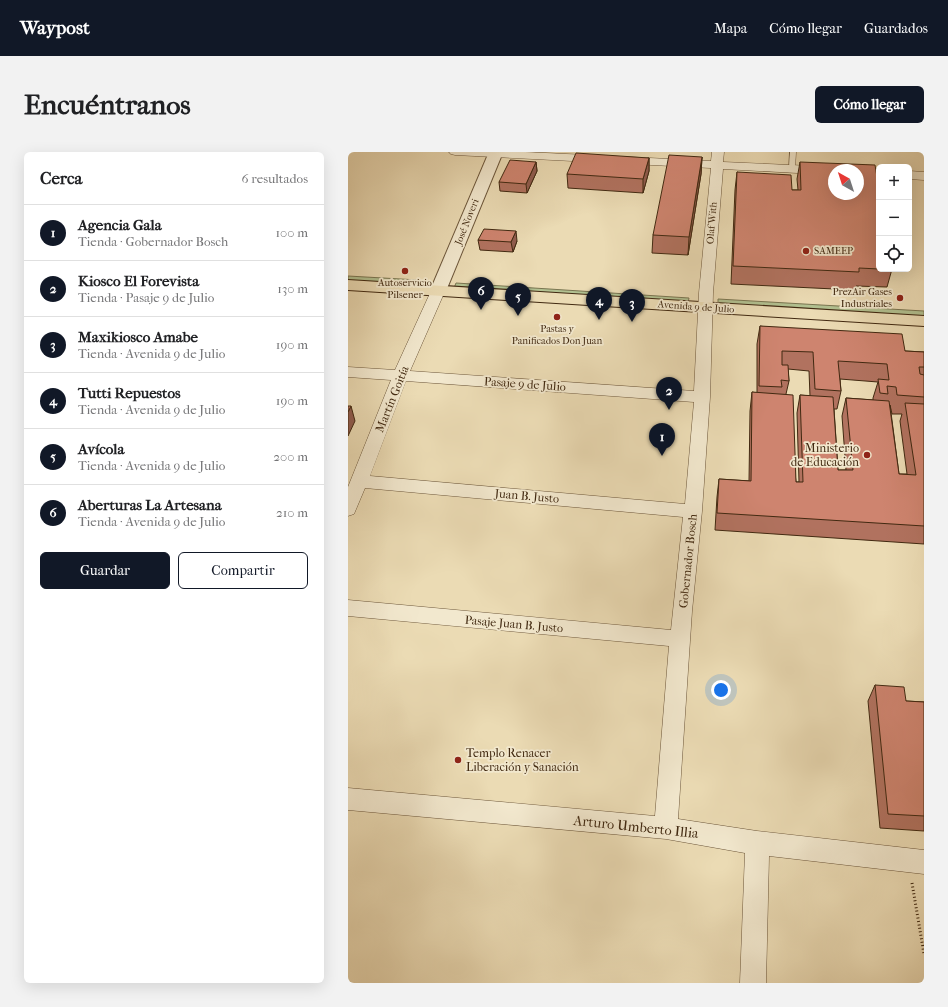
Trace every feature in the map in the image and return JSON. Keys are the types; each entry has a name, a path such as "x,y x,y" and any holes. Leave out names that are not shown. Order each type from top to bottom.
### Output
{"main road":[{"name":"Avenida 9 de Julio","path":"348,272 441,285"},
{"name":"Avenida 9 de Julio","path":"348,285 441,285 706,301 924,321"},
{"name":"Avenida 9 de Julio","path":"706,301 916,305"}],"street":[{"path":"455,152 718,158 792,169 828,171"},
{"name":"José Noveri","path":"441,285 495,153"},
{"name":"Olaf With","path":"706,301 718,158"},
{"path":"864,172 876,173"},
{"path":"912,175 924,176"},
{"name":"Martín Goitía","path":"348,509 400,376 441,285"},
{"name":"Gobernador Bosch","path":"666,828 680,639 693,511 702,397 706,301"},
{"name":"Pasaje 9 de Julio","path":"348,372 702,397"},
{"name":"Juan B. Justo","path":"360,481 693,511"},
{"name":"Pasaje Juan B. Justo","path":"348,608 680,639"},
{"name":"Arturo Umberto Illia","path":"348,799 666,828 756,843 916,861"},
{"path":"753,983 756,843"}],"lane":[{"path":"792,169 793,152"}],"path":[{"path":"916,861 924,954"}],"green space":[{"path":"348,276 418,280 416,285 348,281"},
{"path":"456,283 689,298 688,303 454,288"},
{"path":"718,299 924,311 924,317 718,305"}],"building":[{"path":"576,153 649,158 643,179 567,174"},
{"path":"669,155 702,157 689,237 653,235"},
{"path":"510,160 536,162 526,184 499,182"},
{"name":"SAMEEP","path":"800,162 850,164 828,164 828,200 864,200 864,165 875,165 876,269 859,268 859,272 733,266 737,172 791,175 792,190 801,190"},
{"path":"484,229 516,231 511,242 478,240"},
{"path":"760,326 902,334 905,351 924,352 924,367 919,367 920,374 924,375 924,397 897,395 896,387 887,386 888,394 880,393 878,379 889,380 887,364 838,361 841,391 815,389 813,352 782,351 782,365 788,365 789,381 781,380 782,387 759,386"},
{"path":"752,392 793,395 796,482 803,482 800,395 833,397 838,470 853,470 846,398 889,401 899,474 916,475 905,403 924,404 924,526 717,513 719,479 751,481"},
{"path":"875,685 904,687 906,701 924,702 924,816 888,814"}],"place":[{"name":"SAMEEP","path":"806,251"},
{"name":"Autoservicio Pilsener","path":"405,271"},
{"name":"PrezAir Gases Industriales","path":"900,298"},
{"name":"Aberturas La Artesana","path":"481,310"},
{"name":"Avícola","path":"518,316"},
{"name":"Pastas y Panificados Don Juan","path":"557,317"},
{"name":"Tutti Repuestos","path":"599,320"},
{"name":"Maxikiosco Amabe","path":"632,322"},
{"name":"Kiosco El Forevista","path":"669,410"},
{"name":"Ministerio de Educación","path":"867,455"},
{"name":"Agencia Gala","path":"662,456"},
{"name":"Templo Renacer Liberación y Sanación","path":"458,760"}]}
